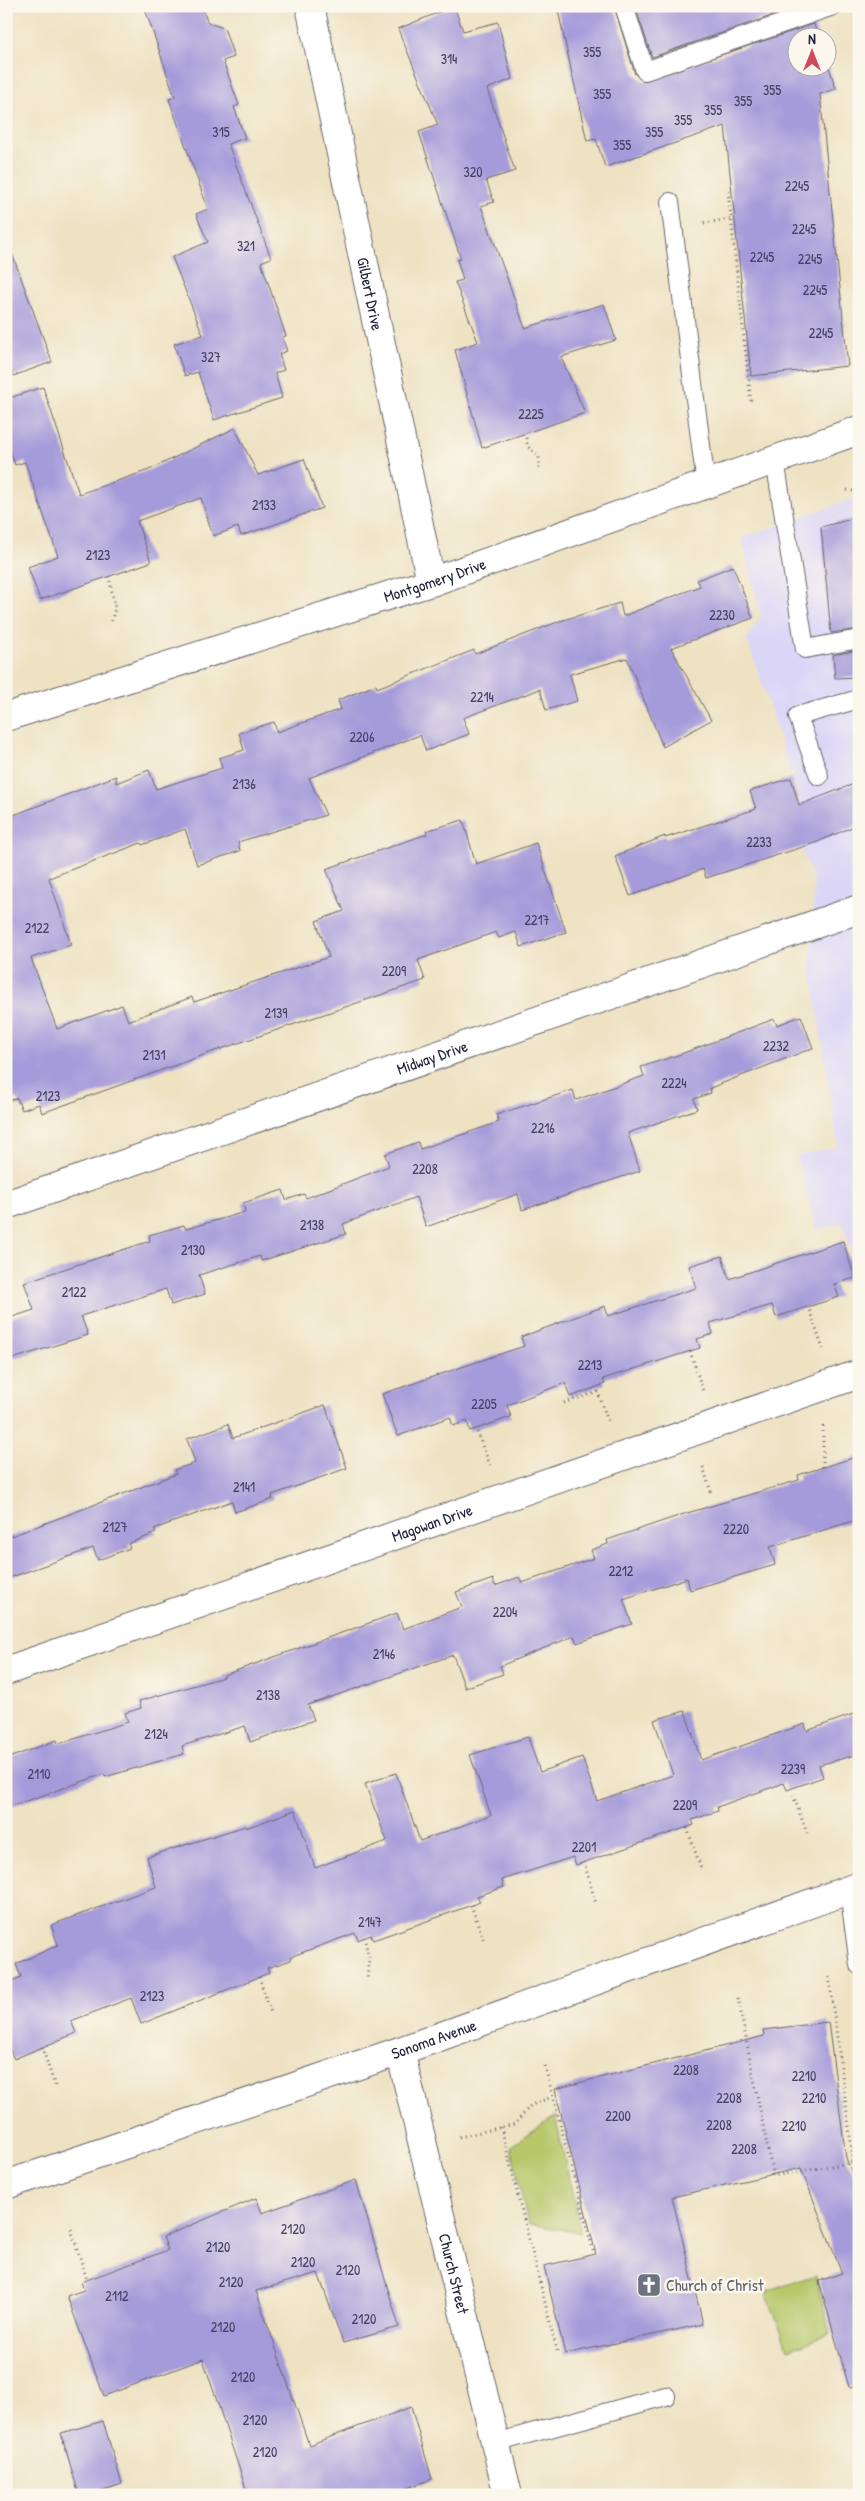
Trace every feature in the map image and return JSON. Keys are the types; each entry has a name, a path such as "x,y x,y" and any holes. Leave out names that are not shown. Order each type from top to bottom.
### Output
{"street":[{"name":"Gilbert Drive","path":"310,6 431,582"},
{"name":"Montgomery Drive","path":"6,717 431,582 859,430"},
{"name":"Midway Drive","path":"6,1205 859,909"},
{"name":"Magowan Drive","path":"6,1671 859,1374"},
{"name":"Sonoma Avenue","path":"6,2185 400,2051 854,1888"},
{"name":"Church Street","path":"400,2051 508,2495"}],"lane":[{"path":"624,6 645,71 833,6"},
{"path":"670,202 706,484"},
{"path":"775,460 805,649 859,638"},
{"path":"819,776 798,716 859,699"},
{"path":"854,1888 859,1965"},
{"path":"495,2443 666,2396"}],"path":[{"path":"728,191 751,402"},
{"path":"719,220 731,219"},
{"path":"854,371 859,350"},
{"path":"525,434 528,447 539,456 539,471"},
{"path":"848,490 859,492"},
{"path":"109,576 114,608 111,622"},
{"path":"808,1306 824,1350"},
{"path":"690,1351 703,1392"},
{"path":"564,1404 598,1392 609,1424"},
{"path":"823,1420 823,1467"},
{"path":"478,1432 490,1466"},
{"path":"702,1461 712,1494"},
{"path":"793,1795 807,1833"},
{"path":"687,1828 701,1868"},
{"path":"584,1862 596,1904"},
{"path":"471,1905 484,1941"},
{"path":"364,1937 369,1957 367,1980"},
{"path":"829,1976 856,2180"},
{"path":"259,1977 271,2013"},
{"path":"738,1998 773,2176 854,2162"},
{"path":"42,2047 55,2086"},
{"path":"545,2066 594,2254"},
{"path":"452,2138 515,2124 531,2105 552,2097"},
{"path":"501,2127 557,2351"},
{"path":"71,2228 87,2280"}],"shaded area":[{"path":"855,498 859,499 859,1274 842,1222 817,1230 796,1156 838,1147 811,967 814,881 792,825 806,819 747,638 761,616 742,538"}],"green space":[{"path":"555,2116 581,2233 528,2224 511,2146"},
{"path":"815,2275 831,2334 788,2350 766,2292"}],"building":[{"path":"144,6 201,6 208,23 224,28 234,57 223,61 239,105 234,107 245,138 228,144 271,258 261,262 286,336 282,337 287,351 279,354 284,370 275,373 282,398 214,420 198,372 185,376 174,344 203,335 172,257 208,242 196,214 208,209 169,99 175,97"},
{"path":"454,6 463,31 498,22 512,79 487,89 515,171 486,180 494,202 481,206 525,328 604,304 616,340 561,357 585,413 482,448 455,350 478,342 455,282 463,280 457,260 461,259 419,132 438,125 398,29"},
{"path":"557,6 614,6 635,74 643,81 788,33 788,78 832,78 836,89 820,94 848,366 751,376 725,126 605,167 596,139 587,141"},
{"path":"635,6 800,6 652,57"},
{"path":"814,24 815,28 802,28"},
{"path":"10,248 52,362 13,376 6,357 6,249"},
{"path":"43,387 79,494 149,470 235,428 258,475 304,459 322,508 241,536 238,527 213,536 201,498 137,521 151,562 40,600 28,567 58,556 25,462 15,465 6,439 6,399"},
{"path":"859,517 859,629 831,633 821,527"},
{"path":"733,566 753,618 671,648 711,720 663,747 627,658 570,674 577,701 546,710 540,689 463,718 469,734 426,751 420,735 309,778 326,815 238,842 240,851 197,865 185,829 142,845 141,843 49,878 71,945 31,958 57,1029 122,1005 128,1021 192,997 194,1002 329,957 316,921 344,911 326,869 427,834 426,831 463,820 476,864 536,843 566,932 521,947 516,932 499,938 496,932 418,960 425,980 212,1052 42,1113 39,1104 22,1110 17,1098 6,1102 6,818 116,776 116,783 149,770 156,789 222,768 219,758 244,750 239,733 274,722 277,732 341,709 338,700 376,685 377,688 474,650 475,654 560,621 620,603 623,616 700,586 697,580"},
{"path":"859,650 859,677 835,678 833,655"},
{"path":"791,778 799,805 859,782 859,824 815,843 706,878 703,869 630,896 615,856 665,836 665,838 756,809 750,791"},
{"path":"801,1016 813,1048 710,1088 711,1093 694,1099 697,1109 628,1133 640,1171 522,1210 518,1194 426,1227 416,1197 343,1224 346,1234 261,1261 260,1256 199,1275 205,1294 171,1305 166,1289 81,1316 88,1335 6,1361 6,1319 34,1310 24,1282 150,1241 149,1235 184,1225 186,1229 245,1212 243,1203 283,1190 286,1200 304,1194 306,1198 389,1166 385,1154 418,1142 420,1149 499,1122 496,1115 573,1090 576,1100 644,1076 641,1067 774,1019 777,1025"},
{"path":"843,1241 855,1278 834,1284 839,1297 776,1317 772,1305 710,1323 713,1334 697,1339 700,1348 603,1379 605,1384 570,1397 565,1383 507,1405 511,1417 470,1431 467,1421 453,1426 450,1417 398,1436 382,1394 524,1346 521,1337 605,1306 608,1316 696,1288 689,1266 722,1256 729,1279"},
{"path":"325,1405 347,1468 272,1495 273,1499 235,1512 232,1501 154,1529 156,1533 128,1544 130,1548 98,1560 93,1548 6,1579 6,1538 176,1474 174,1470 195,1463 187,1439 228,1424 233,1438"},
{"path":"859,1456 859,1519 770,1547 775,1565 690,1590 687,1578 623,1599 632,1624 577,1643 574,1636 500,1666 503,1674 465,1688 453,1655 308,1705 314,1720 250,1742 245,1726 182,1746 184,1754 105,1777 104,1774 6,1808 6,1759 57,1740 58,1744 128,1722 125,1713 141,1708 139,1701 224,1677 224,1675 397,1613 403,1629 462,1607 456,1592 493,1579 495,1586 519,1577 522,1583 594,1558 591,1550 608,1544 607,1540 684,1514 799,1480 798,1475"},
{"path":"685,1711 701,1760 805,1724 807,1731 859,1712 859,1754 819,1765 823,1777 787,1790 784,1783 717,1807 718,1811 692,1820 694,1825 576,1865 573,1857 502,1880 504,1887 477,1896 480,1902 444,1915 373,1940 371,1935 358,1940 355,1933 290,1957 291,1960 267,1968 269,1973 141,2024 131,1998 71,2021 76,2033 14,2059 6,2042 6,1983 21,1977 16,1964 58,1945 51,1925 156,1887 147,1857 245,1826 246,1828 295,1810 315,1868 387,1841 365,1784 396,1773 420,1841 491,1815 470,1755 528,1737 540,1772 582,1757 597,1801 673,1775 654,1720"},
{"path":"828,2022 846,2158 859,2191 859,2386 849,2387 819,2281 842,2273 801,2168 672,2197 703,2324 565,2354 544,2266 596,2254 555,2089 764,2036 763,2030"},
{"path":"356,2180 399,2327 343,2343 318,2273 256,2291 309,2445 411,2407 432,2479 389,2495 248,2495 203,2359 104,2396 67,2296 84,2290 81,2282 168,2250 163,2237 256,2198 262,2213"},
{"path":"103,2421 122,2484 89,2495 79,2495 61,2433"}],"place":[{"name":"Church of Christ","path":"649,2285"}]}
